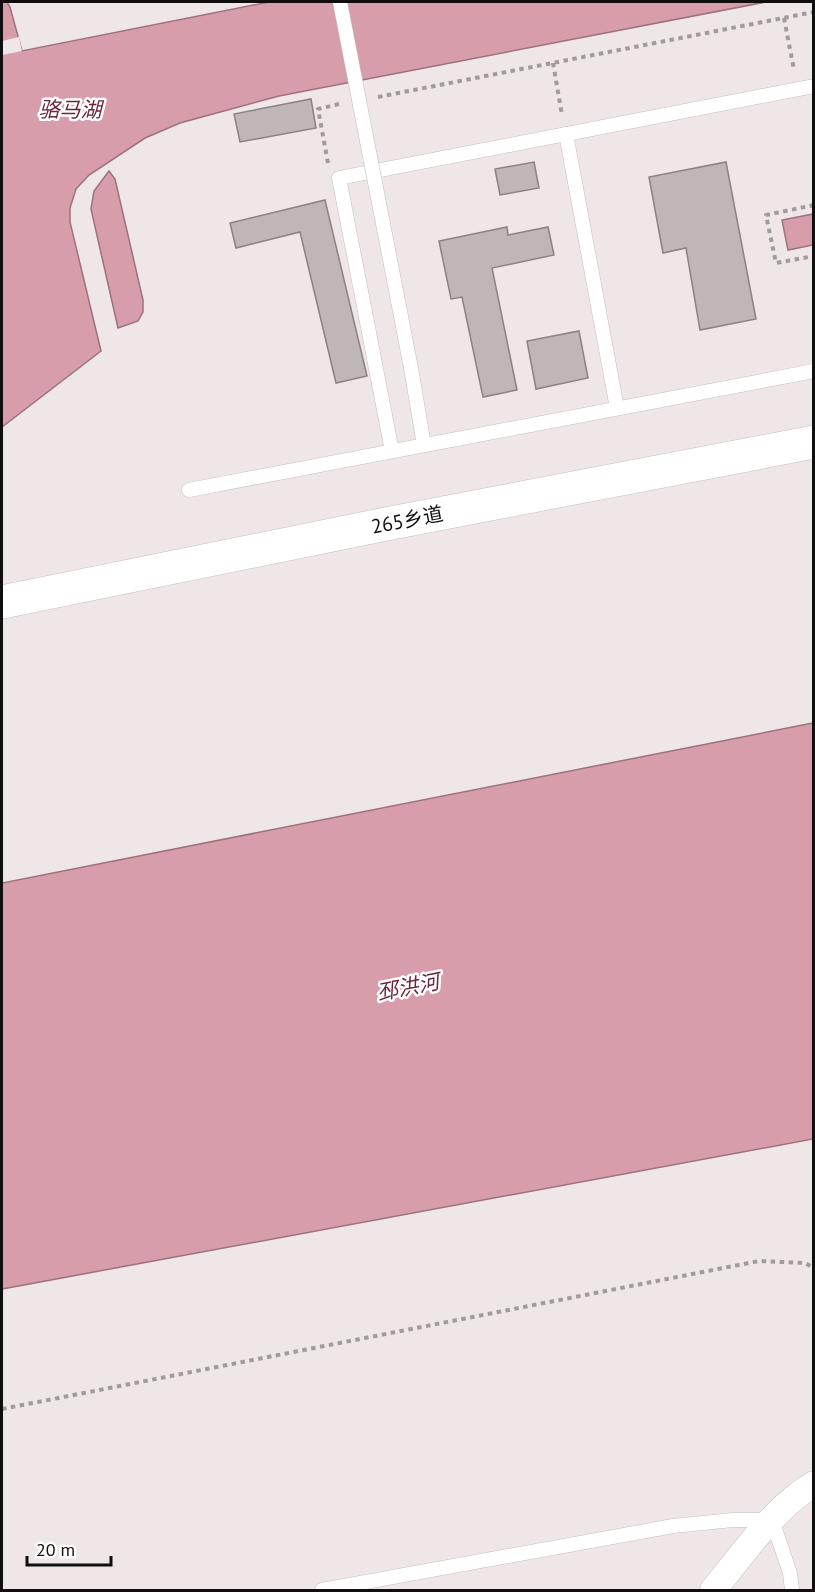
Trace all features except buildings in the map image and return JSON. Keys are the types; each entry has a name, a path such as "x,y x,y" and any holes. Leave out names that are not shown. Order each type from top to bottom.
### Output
{"street":[{"name":"265乡道","path":"2,602 386,524 813,442"},
{"path":"713,1590 772,1520 813,1484"}],"lane":[{"path":"340,2 424,445"},
{"path":"392,451 339,178 813,86"},
{"path":"566,134 617,408"},
{"path":"189,490 813,371"},
{"path":"322,1590 673,1526 734,1520 772,1520 790,1573 792,1590"}],"path":[{"path":"376,97 813,12"},
{"path":"784,18 798,88"},
{"path":"553,63 566,134"},
{"path":"339,178 329,171 318,109 341,104"},
{"path":"813,205 766,215 776,263 813,256"},
{"path":"2,1409 759,1261 805,1263 813,1268"}],"water":[{"name":"骆马湖","path":"2,2 7,2 10,7 22,51 269,2 766,2 279,96 180,123 145,138 89,175 76,189 70,208 70,222 101,351 2,427"},
{"path":"109,171 115,179 143,300 143,312 138,321 118,328 91,209 94,191"},
{"path":"813,214 813,245 788,250 782,220"},
{"name":"邳洪河","path":"813,723 813,1139 2,1289 2,883"}],"pier":[{"path":"19,37 22,51 2,55 2,41"}]}
